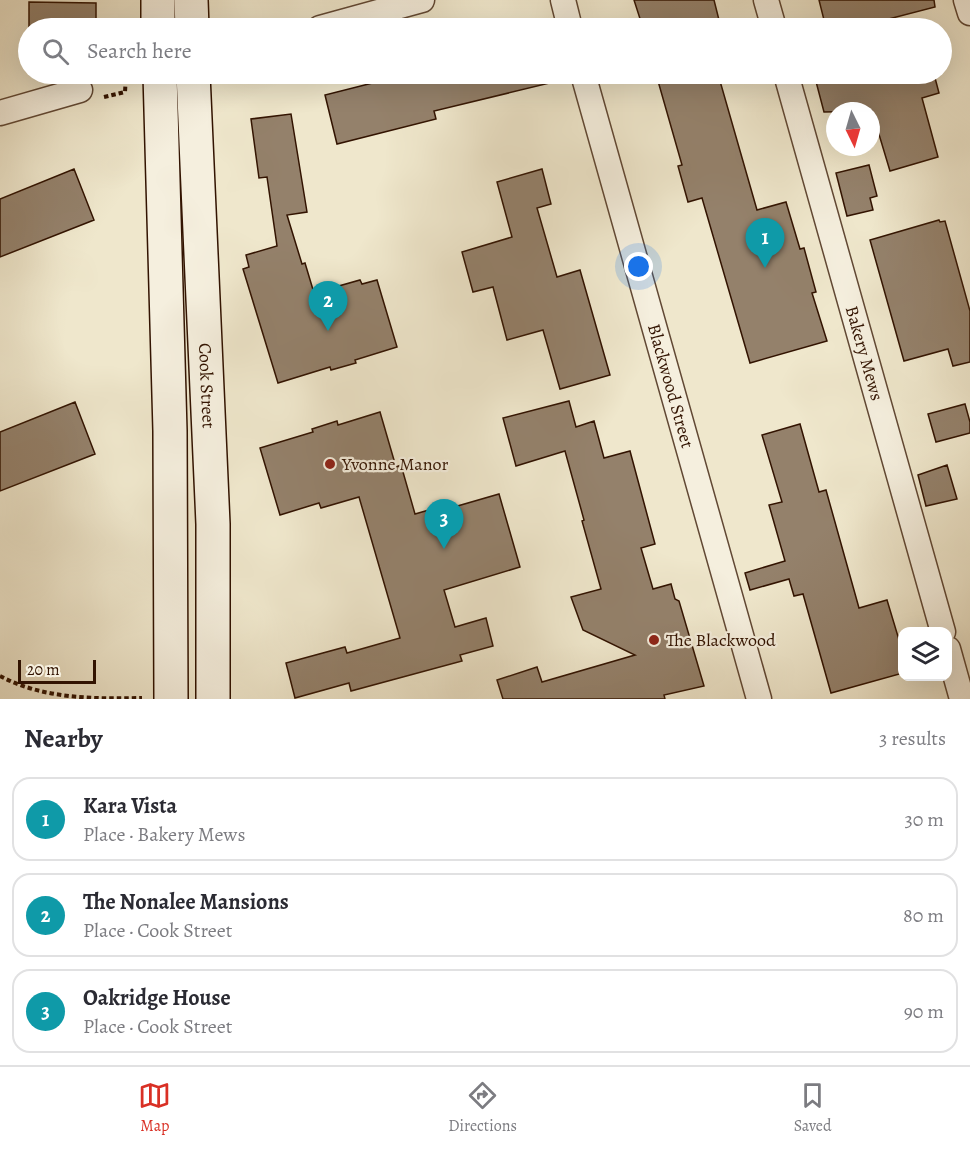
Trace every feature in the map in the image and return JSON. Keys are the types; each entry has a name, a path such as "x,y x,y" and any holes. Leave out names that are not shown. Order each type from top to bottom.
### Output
{"main road":[{"path":"158,0 158,18"},
{"path":"191,0 192,18"},
{"name":"Cook Street","path":"147,84 170,431 160,698"},
{"name":"Cook Street","path":"193,84 213,524 213,699"}],"street":[{"path":"356,18 422,0"},
{"path":"563,0 568,18"},
{"path":"766,0 771,18"},
{"path":"966,0 970,12"},
{"name":"Blackwood Street","path":"586,84 759,699"},
{"name":"Bakery Mews","path":"789,84 942,627"},
{"path":"0,113 80,90"},
{"path":"952,663 962,699"}],"path":[{"path":"80,90 105,98 125,92 125,84"},
{"path":"0,676 35,691 66,697 160,698"}],"building":[{"path":"634,0 714,0 718,18 640,18"},
{"path":"819,0 934,0 935,7 892,18 824,18"},
{"path":"29,2 96,3 96,18 29,18"},
{"path":"368,84 546,84 434,111 436,119 337,144 325,95"},
{"path":"659,84 721,84 757,210 786,202 800,249 804,248 816,292 812,293 827,341 750,363 702,198 688,202 678,166 682,165"},
{"path":"817,84 937,84 939,93 922,98 938,157 890,171 880,138 880,102 826,102 826,112 824,112"},
{"path":"291,114 307,212 287,215 302,264 305,263 314,293 360,280 362,284 377,280 397,347 355,360 356,363 331,370 330,367 278,383 243,269 249,267 246,255 277,246 267,177 259,178 251,119"},
{"path":"869,165 877,196 870,198 873,210 847,216 836,173"},
{"path":"74,169 94,220 0,257 0,199"},
{"path":"542,169 551,204 537,208 557,277 580,270 610,375 560,389 543,330 507,340 493,287 473,292 462,252 512,237 497,182"},
{"path":"939,220 940,222 945,221 970,311 970,362 953,366 948,349 904,361 870,240"},
{"path":"569,401 576,427 594,421 604,458 630,451 655,544 641,548 653,589 671,584 675,599 679,601 704,686 664,695 665,699 503,699 497,680 537,667 542,682 635,655 583,630 571,597 601,589 565,451 516,466 503,418"},
{"path":"75,402 95,454 0,491 0,432"},
{"path":"965,404 970,422 970,433 936,442 928,414"},
{"path":"380,412 396,467 401,465 415,514 453,503 454,507 499,494 520,567 444,590 455,627 486,618 493,646 460,655 462,661 351,691 349,683 295,698 286,663 345,647 347,653 400,638 359,497 321,508 319,503 280,515 260,448 313,432 312,429 337,421 338,425"},
{"path":"800,424 819,492 826,490 859,608 887,600 898,636 898,674 831,693 803,594 794,596 789,579 750,590 745,573 785,561 769,505 782,502 762,435"},
{"path":"947,465 957,499 926,506 918,475"}],"place":[{"name":"Kara Vista","path":"765,268"},
{"name":"The Nonalee Mansions","path":"328,331"},
{"name":"Yvonne Manor","path":"330,464"},
{"name":"Oakridge House","path":"444,549"},
{"name":"The Blackwood","path":"654,640"}]}
